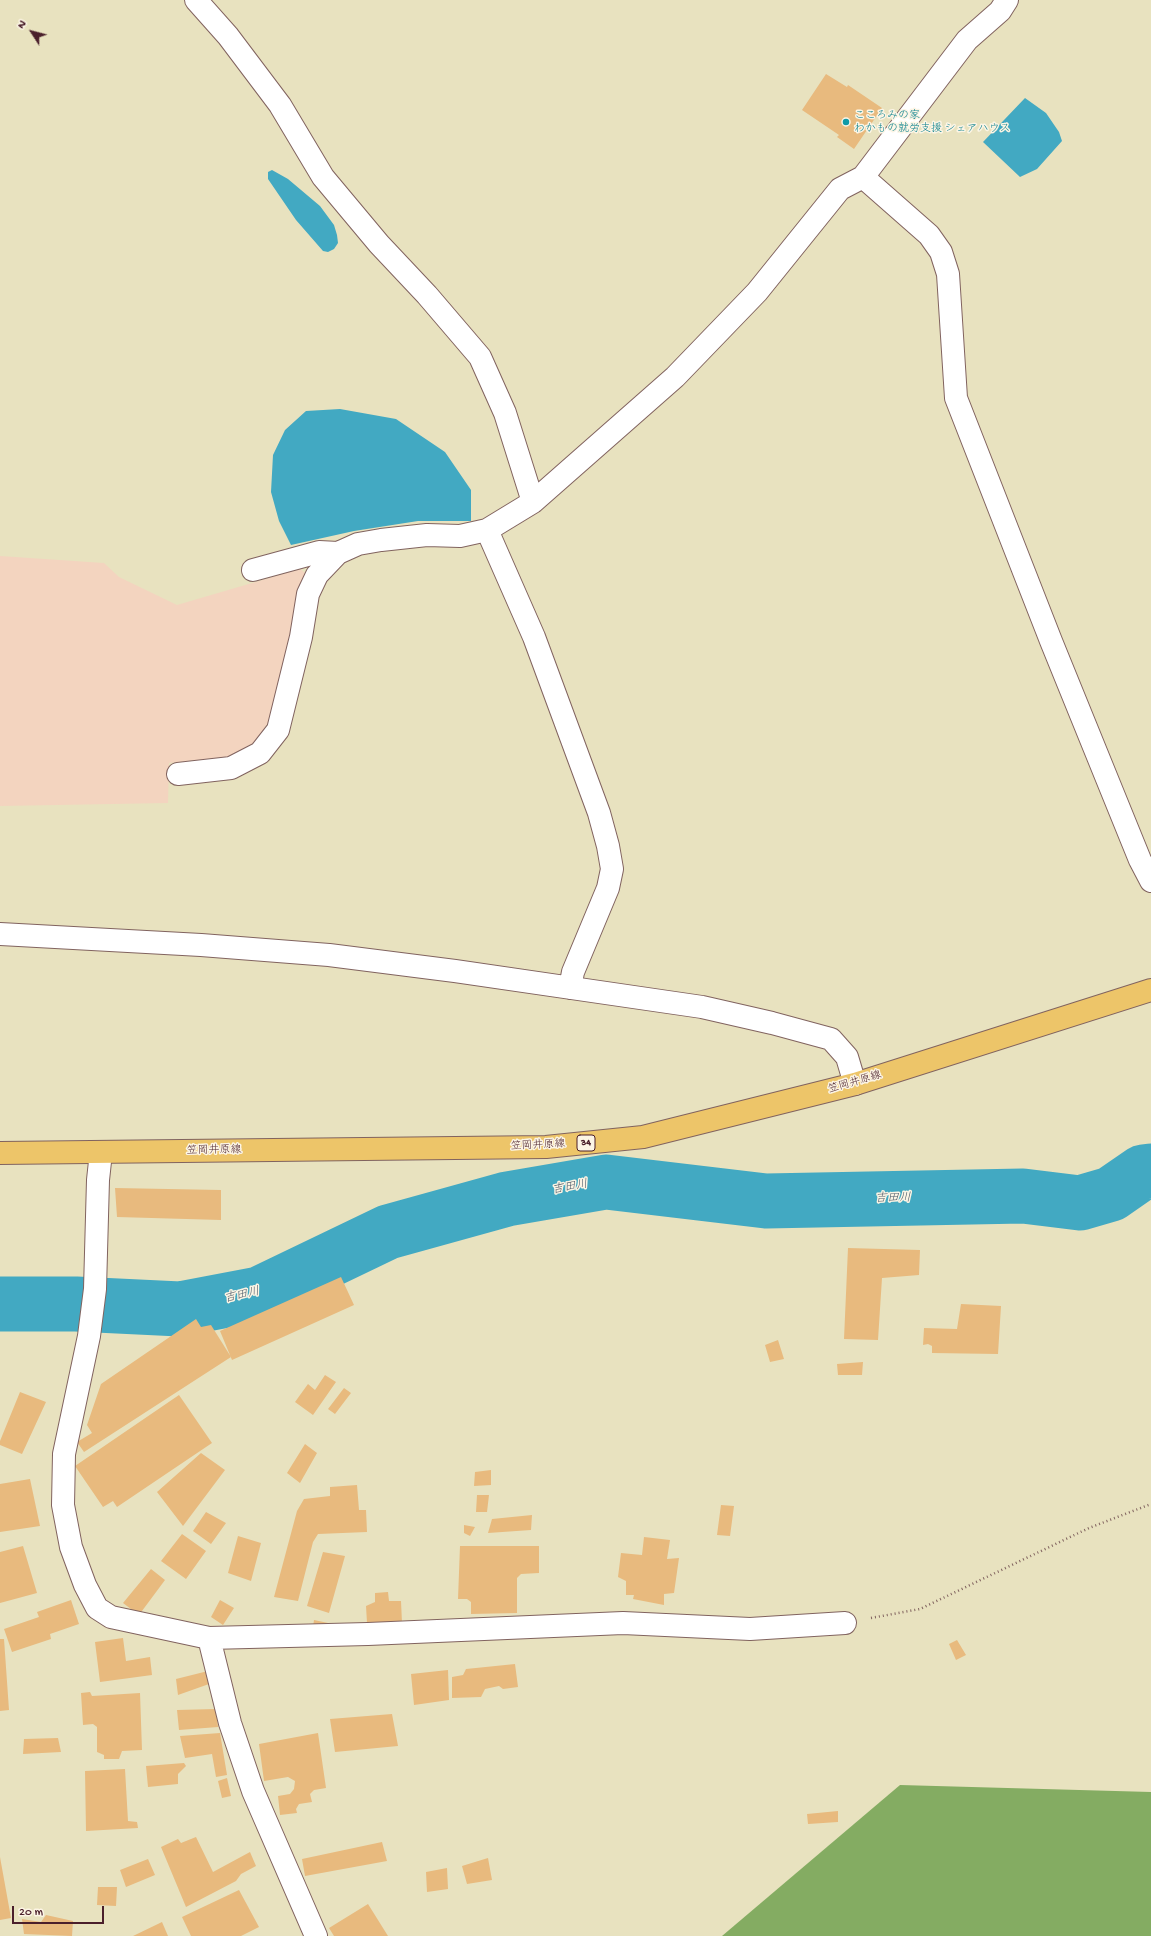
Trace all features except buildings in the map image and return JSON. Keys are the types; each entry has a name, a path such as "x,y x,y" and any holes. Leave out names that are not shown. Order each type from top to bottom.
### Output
{"main road":[{"name":"笠岡井原線","path":"0,1153 546,1147 643,1137 854,1084 1151,990"}],"street":[{"path":"196,0 228,36 280,105 323,177 379,244 427,295 480,357 505,413 533,502"},
{"path":"178,774 231,768 260,753 278,730 300,637 308,594 317,575 338,553 358,544 382,540 428,535 460,536 487,530 533,502 675,377 757,292 840,189 864,177 967,40 1000,11 1007,0"},
{"path":"864,177 929,235 941,252 948,274 956,398 1051,641 1140,860 1151,881"},
{"path":"487,530 534,637 599,813 608,846 612,869 608,888 572,972 570,988"},
{"path":"253,570 319,552 338,553"},
{"path":"0,934 201,945 329,955 455,971 702,1007 772,1023 831,1039 847,1057 854,1084"},
{"path":"101,1152 98,1180 95,1289 91,1320 64,1454 63,1505 71,1547 85,1584 97,1608 111,1617 209,1638 368,1634 623,1623 750,1629 845,1623"},
{"path":"209,1638 230,1723 253,1791 316,1936"}],"path":[{"path":"845,1623 920,1609 1089,1528 1151,1504"}],"shaded area":[{"path":"0,556 104,563 119,577 177,605 300,569 305,573 273,715 254,744 236,756 169,763 168,803 0,806"}],"green space":[{"path":"900,1785 1151,1792 1151,1936 722,1936"}],"water":[{"path":"1025,98 1046,113 1059,132 1062,141 1037,169 1020,177 983,142"},
{"path":"272,170 288,179 320,206 334,225 338,243 334,249 328,252 323,251 296,220 268,179 268,172"},
{"path":"340,409 396,419 445,452 471,490 471,521 418,521 354,531 291,545 279,521 271,492 273,455 285,430 306,411"}],"waterway":[{"name":"吉田川","path":"0,1304 76,1304 180,1309 259,1294 388,1232 507,1199 606,1182 766,1201 1023,1196 1080,1203 1111,1194 1143,1172 1151,1171"}],"place":[{"name":"こころみの家 わかもの就労支援 シェアハウス","path":"846,122"}]}
